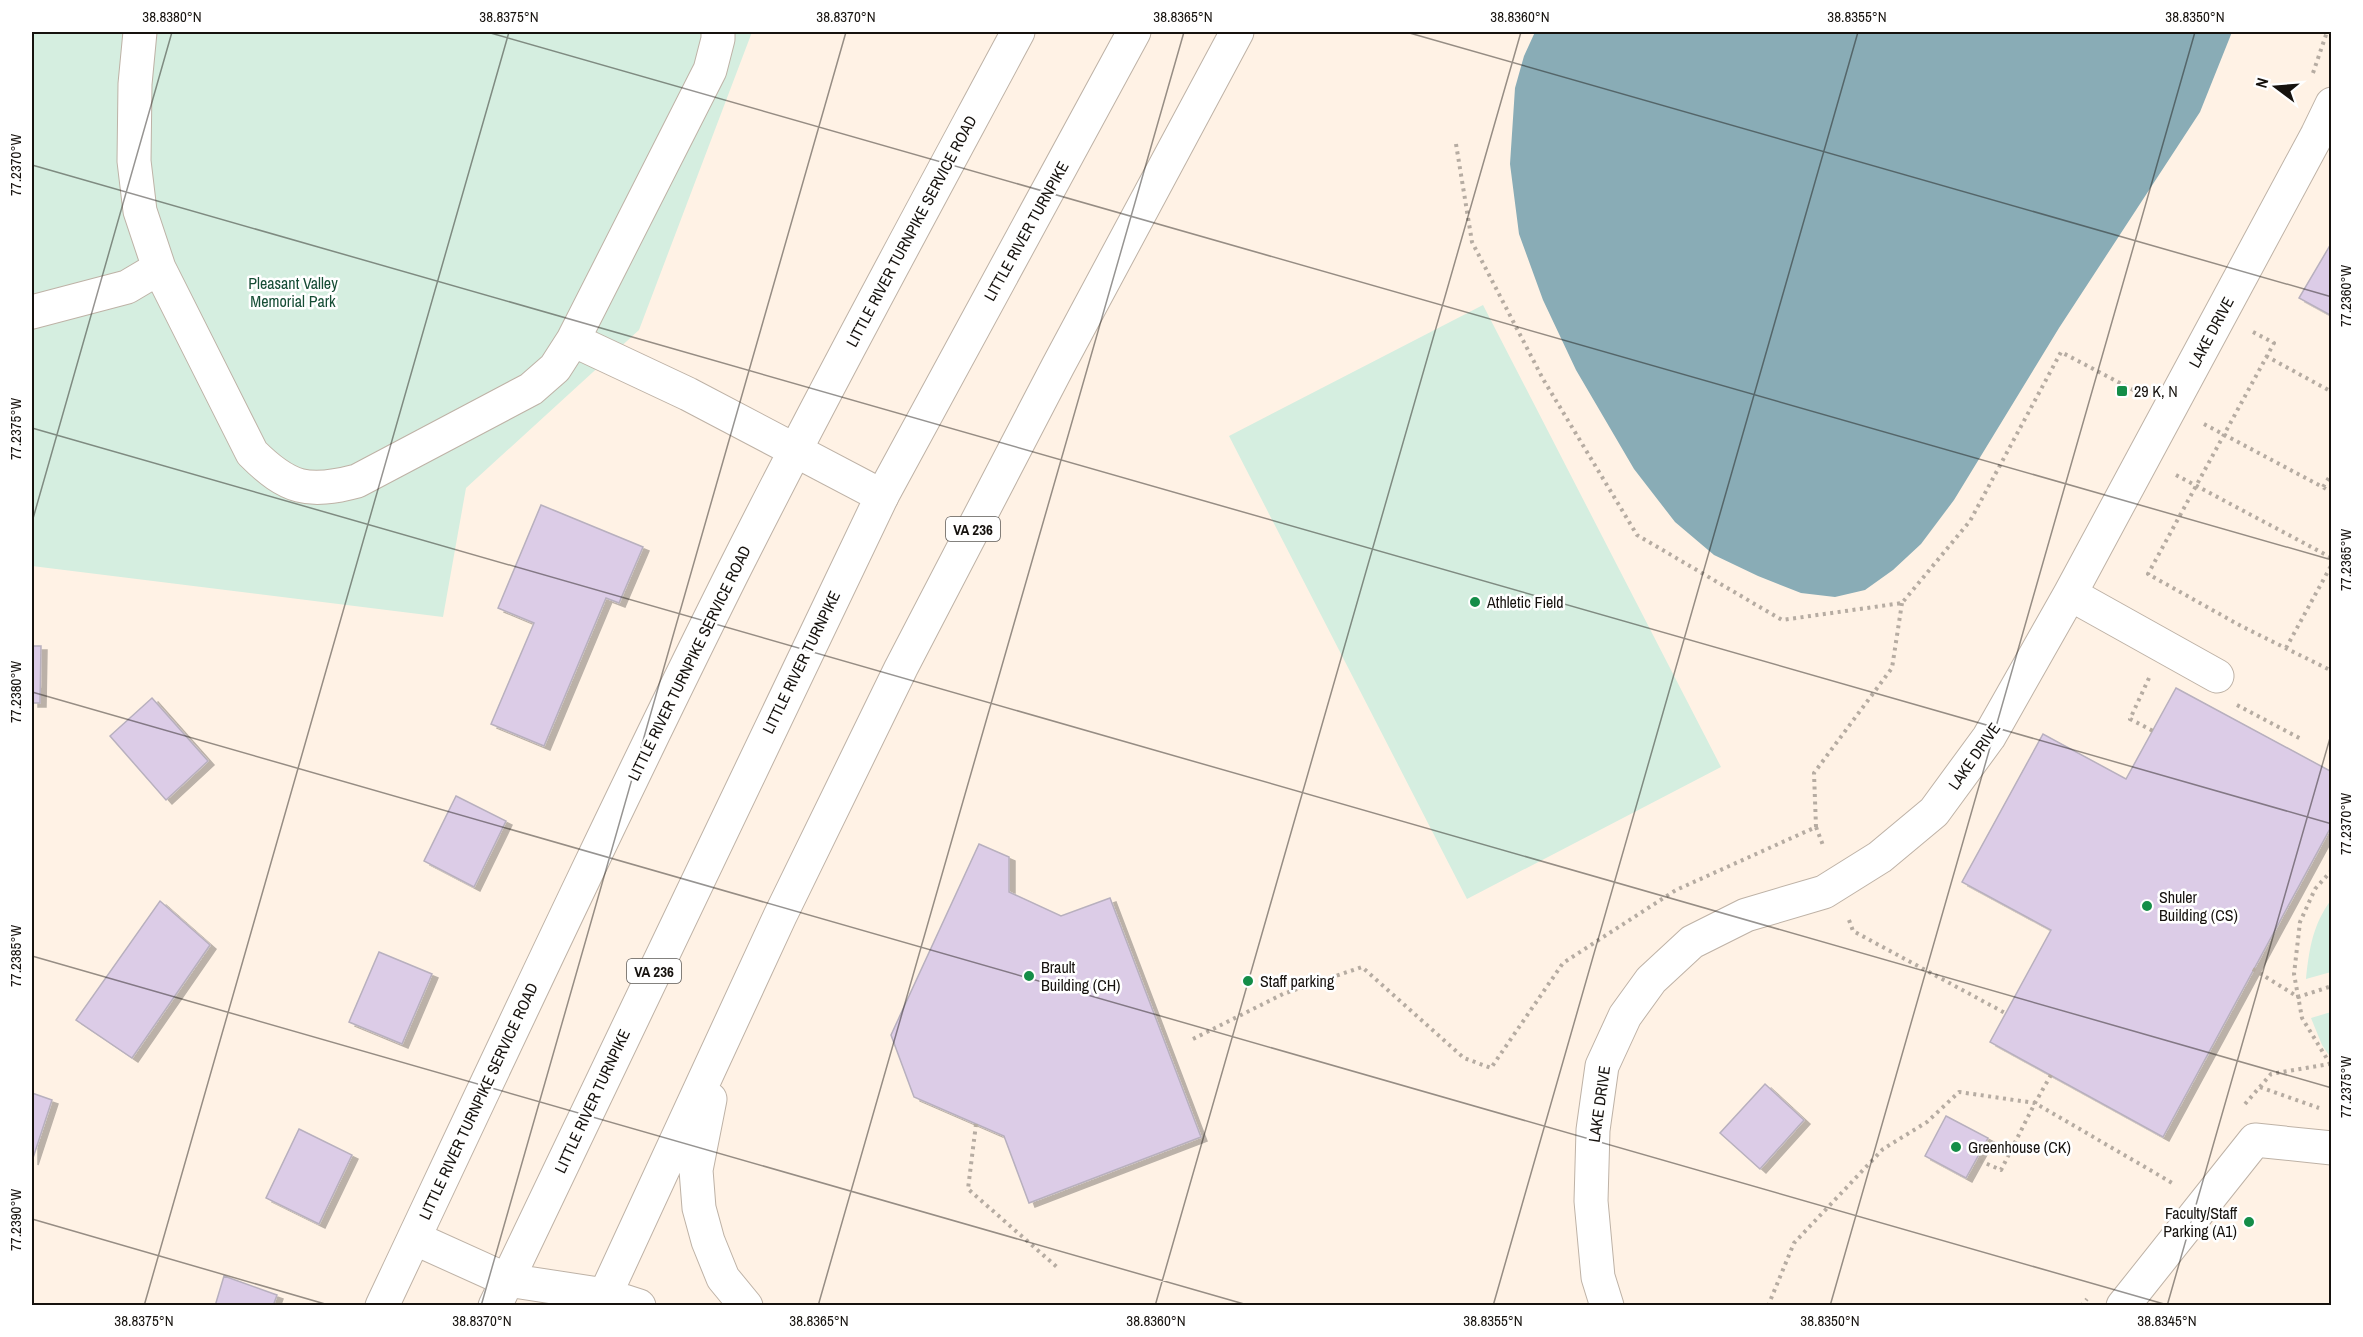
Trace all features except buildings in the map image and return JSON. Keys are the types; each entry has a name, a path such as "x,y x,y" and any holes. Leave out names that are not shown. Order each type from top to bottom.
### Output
{"main road":[{"path":"140,32 135,84 134,161 140,211 159,268 252,453 273,474 300,486 330,488 357,481 531,389 555,368 573,340 710,70 718,32"},
{"name":"LITTLE RIVER TURNPIKE SERVICE ROAD","path":"382,1305 536,980 794,451 1018,32"},
{"name":"LITTLE RIVER TURNPIKE","path":"501,1293 882,496 1134,32"},
{"name":"VA 236","path":"602,1300 901,668 1058,366 1237,32"},
{"name":"LAKE DRIVE","path":"1607,1305 1598,1277 1590,1201 1593,1130 1602,1066 1625,1016 1651,980 1692,942 1746,915 1824,892 1880,857 1934,812 1989,737 2070,594 2317,135 2331,104"},
{"path":"32,312 127,286 159,268"},
{"path":"573,340 688,394 882,496"},
{"path":"2070,594 2217,676"},
{"path":"726,1034 704,1123 696,1170 699,1208 708,1241 723,1278 746,1305"},
{"path":"2123,1305 2255,1140 2331,1148"},
{"path":"414,1238 501,1293 540,1305"},
{"path":"501,1293 639,1305"}],"path":[{"path":"1456,144 1472,242 1543,379 1636,535 1782,620 1902,603"},
{"path":"2247,329 2274,343 2148,574 2331,671"},
{"path":"1833,846 1825,850 1816,827 1814,773 1892,668 1902,603 1970,521 2061,352 2225,434 2331,492"},
{"path":"2266,356 2331,392"},
{"path":"2170,471 2331,558"},
{"path":"2323,488 2331,473"},
{"path":"2286,648 2331,564"},
{"path":"1193,1039 1283,994 1362,967 1464,1058 1491,1068 1563,963 1676,890 1816,827"},
{"path":"2245,1105 2271,1074 2330,1065 2302,1018 2294,974 2300,922 2315,889 2331,870"},
{"path":"1839,920 1848,917 1853,931 2005,1013"},
{"path":"2253,969 2298,996 2331,986"},
{"path":"1976,1160 2001,1170 2051,1075"},
{"path":"2260,1087 2321,1108"},
{"path":"1768,1305 1794,1243 1883,1149 1927,1122 1959,1092 2035,1102 2177,1185"},
{"path":"976,1124 968,1189 1058,1268"}],"green space":[{"name":"Pleasant Valley Memorial Park","path":"32,32 752,32 639,330 466,488 443,617 32,566"},
{"name":"Athletic Field","path":"1483,305 1721,767 1467,899 1229,436"},
{"path":"2331,900 2331,972 2306,979 2313,937 2320,918"},
{"path":"2332,1012 2331,1058 2322,1045 2311,1018"}],"water":[{"path":"1535,32 2232,32 2200,112 2059,328 1954,500 1921,544 1893,570 1865,590 1835,597 1801,593 1758,576 1714,555 1675,522 1634,469 1576,370 1543,300 1519,234 1510,164 1515,88 1524,56"}],"place":[{"name":"29 K, N","path":"2122,391"},
{"name":"Athletic Field","path":"1475,602"},
{"name":"Shuler Building (CS)","path":"2147,906"},
{"name":"Brault Building (CH)","path":"1029,976"},
{"name":"Staff parking","path":"1248,981"},
{"name":"Greenhouse (CK)","path":"1956,1147"},
{"name":"Faculty/Staff Parking (A1)","path":"2249,1222"}]}
